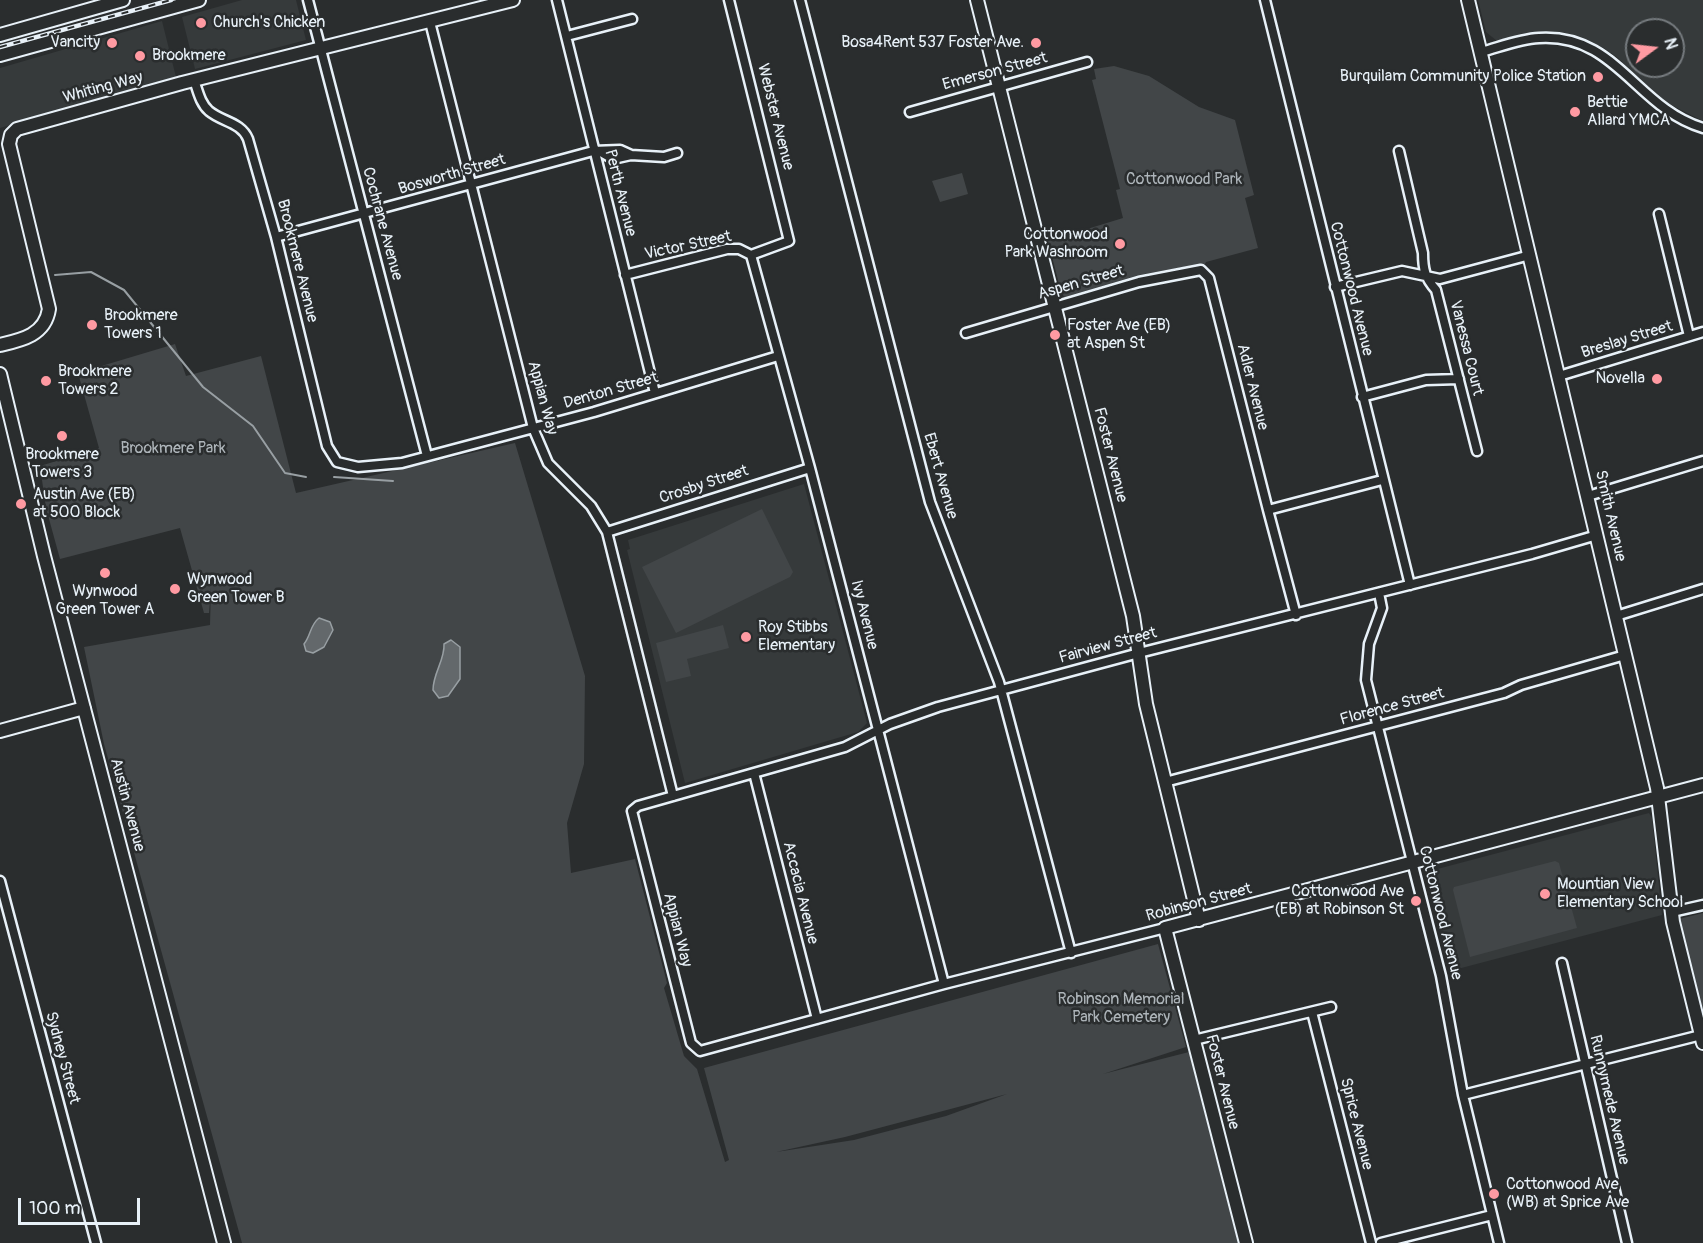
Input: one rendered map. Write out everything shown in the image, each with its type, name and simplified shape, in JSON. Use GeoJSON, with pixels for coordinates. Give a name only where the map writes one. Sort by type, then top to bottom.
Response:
{"type":"FeatureCollection","features":[{"type":"Feature","properties":{"kind":"street"},"geometry":{"type":"LineString","coordinates":[[0,35],[120,0]]}},
{"type":"Feature","properties":{"kind":"street"},"geometry":{"type":"LineString","coordinates":[[0,55],[199,0]]}},
{"type":"Feature","properties":{"kind":"street","name":"Cochrane Avenue"},"geometry":{"type":"LineString","coordinates":[[308,0],[427,456]]}},
{"type":"Feature","properties":{"kind":"street","name":"Whiting Way"},"geometry":{"type":"LineString","coordinates":[[0,345],[37,332],[46,320],[49,309],[48,296],[9,144],[12,133],[22,127],[194,80],[401,26],[430,22],[513,0]]}},
{"type":"Feature","properties":{"kind":"street","name":"Perth Avenue"},"geometry":{"type":"LineString","coordinates":[[557,0],[597,152],[655,393]]}},
{"type":"Feature","properties":{"kind":"street","name":"Webster Avenue"},"geometry":{"type":"LineString","coordinates":[[729,0],[789,242]]}},
{"type":"Feature","properties":{"kind":"street","name":"Ebert Avenue"},"geometry":{"type":"LineString","coordinates":[[800,0],[932,509],[1001,689],[1071,953]]}},
{"type":"Feature","properties":{"kind":"street","name":"Foster Avenue"},"geometry":{"type":"LineString","coordinates":[[977,0],[1129,598],[1146,704],[1198,920]]}},
{"type":"Feature","properties":{"kind":"street","name":"Cottonwood Avenue"},"geometry":{"type":"LineString","coordinates":[[1265,0],[1382,480],[1410,585]]}},
{"type":"Feature","properties":{"kind":"street","name":"Smith Avenue"},"geometry":{"type":"LineString","coordinates":[[1468,0],[1659,799],[1672,912],[1702,1039]]}},
{"type":"Feature","properties":{"kind":"street"},"geometry":{"type":"LineString","coordinates":[[567,36],[632,19]]}},
{"type":"Feature","properties":{"kind":"street","name":"Appian Way"},"geometry":{"type":"LineString","coordinates":[[430,22],[533,428],[548,463],[591,506],[607,532],[673,796]]}},
{"type":"Feature","properties":{"kind":"street"},"geometry":{"type":"LineString","coordinates":[[1481,52],[1541,38],[1578,42],[1612,60],[1639,89],[1667,111],[1703,128]]}},
{"type":"Feature","properties":{"kind":"street","name":"Emerson Street"},"geometry":{"type":"LineString","coordinates":[[910,112],[1088,62]]}},
{"type":"Feature","properties":{"kind":"street","name":"Brookmere Avenue"},"geometry":{"type":"LineString","coordinates":[[194,80],[201,100],[208,110],[240,127],[247,134],[276,237],[327,446],[337,462],[345,466]]}},
{"type":"Feature","properties":{"kind":"street","name":"Vanessa Court"},"geometry":{"type":"LineString","coordinates":[[1399,151],[1423,253],[1425,275],[1436,290],[1477,451]]}},
{"type":"Feature","properties":{"kind":"street","name":"Bosworth Street"},"geometry":{"type":"LineString","coordinates":[[276,237],[597,152],[614,159],[631,154],[664,157],[677,153]]}},
{"type":"Feature","properties":{"kind":"street"},"geometry":{"type":"LineString","coordinates":[[1659,214],[1689,336]]}},
{"type":"Feature","properties":{"kind":"street","name":"Victor Street"},"geometry":{"type":"LineString","coordinates":[[625,275],[727,249],[739,249],[751,255],[789,242]]}},
{"type":"Feature","properties":{"kind":"street","name":"Ivy Avenue"},"geometry":{"type":"LineString","coordinates":[[751,255],[810,468],[944,984]]}},
{"type":"Feature","properties":{"kind":"street"},"geometry":{"type":"LineString","coordinates":[[1335,287],[1402,271],[1440,279],[1530,255]]}},
{"type":"Feature","properties":{"kind":"street","name":"Aspen Street"},"geometry":{"type":"LineString","coordinates":[[966,333],[1139,282],[1198,269],[1205,272]]}},
{"type":"Feature","properties":{"kind":"street","name":"Adler Avenue"},"geometry":{"type":"LineString","coordinates":[[1205,272],[1209,278],[1296,615]]}},
{"type":"Feature","properties":{"kind":"street","name":"Breslay Street"},"geometry":{"type":"LineString","coordinates":[[1559,376],[1703,332]]}},
{"type":"Feature","properties":{"kind":"street","name":"Denton Street"},"geometry":{"type":"LineString","coordinates":[[345,466],[376,467],[427,456],[533,428],[778,356]]}},
{"type":"Feature","properties":{"kind":"street","name":"Austin Avenue"},"geometry":{"type":"LineString","coordinates":[[0,374],[84,708],[224,1243]]}},
{"type":"Feature","properties":{"kind":"street"},"geometry":{"type":"LineString","coordinates":[[1362,397],[1426,380],[1459,379]]}},
{"type":"Feature","properties":{"kind":"street"},"geometry":{"type":"LineString","coordinates":[[1588,496],[1703,461]]}},
{"type":"Feature","properties":{"kind":"street","name":"Crosby Street"},"geometry":{"type":"LineString","coordinates":[[607,532],[810,468]]}},
{"type":"Feature","properties":{"kind":"street"},"geometry":{"type":"LineString","coordinates":[[1268,510],[1382,480]]}},
{"type":"Feature","properties":{"kind":"street","name":"Fairview Street"},"geometry":{"type":"LineString","coordinates":[[633,809],[845,747],[926,711],[1001,689],[1296,615],[1597,535]]}},
{"type":"Feature","properties":{"kind":"street"},"geometry":{"type":"LineString","coordinates":[[1616,616],[1703,589]]}},
{"type":"Feature","properties":{"kind":"street","name":"Cottonwood Avenue"},"geometry":{"type":"LineString","coordinates":[[1379,593],[1382,614],[1369,644],[1366,680],[1441,976],[1463,1095],[1499,1243]]}},
{"type":"Feature","properties":{"kind":"street","name":"Florence Street"},"geometry":{"type":"LineString","coordinates":[[1166,782],[1504,693],[1521,685],[1625,655]]}},
{"type":"Feature","properties":{"kind":"street"},"geometry":{"type":"LineString","coordinates":[[0,731],[84,708]]}},
{"type":"Feature","properties":{"kind":"street","name":"Accacia Avenue"},"geometry":{"type":"LineString","coordinates":[[754,773],[818,1019]]}},
{"type":"Feature","properties":{"kind":"street","name":"Robinson Street"},"geometry":{"type":"LineString","coordinates":[[703,1051],[944,984],[1198,920],[1659,799],[1703,785]]}},
{"type":"Feature","properties":{"kind":"street","name":"Appian Way"},"geometry":{"type":"LineString","coordinates":[[633,809],[632,816],[691,1043],[697,1050],[703,1051]]}},
{"type":"Feature","properties":{"kind":"street","name":"Sydney Street"},"geometry":{"type":"LineString","coordinates":[[0,882],[96,1243]]}},
{"type":"Feature","properties":{"kind":"street"},"geometry":{"type":"LineString","coordinates":[[1672,912],[1703,905]]}},
{"type":"Feature","properties":{"kind":"street","name":"Foster Avenue"},"geometry":{"type":"LineString","coordinates":[[1166,928],[1246,1243]]}},
{"type":"Feature","properties":{"kind":"street","name":"Runnymede Avenue"},"geometry":{"type":"LineString","coordinates":[[1562,963],[1628,1243]]}},
{"type":"Feature","properties":{"kind":"street"},"geometry":{"type":"LineString","coordinates":[[1194,1040],[1331,1007]]}},
{"type":"Feature","properties":{"kind":"street","name":"Sprice Avenue"},"geometry":{"type":"LineString","coordinates":[[1312,1012],[1371,1243]]}},
{"type":"Feature","properties":{"kind":"street"},"geometry":{"type":"LineString","coordinates":[[1463,1095],[1584,1064],[1702,1039]]}},
{"type":"Feature","properties":{"kind":"street"},"geometry":{"type":"LineString","coordinates":[[1381,1243],[1492,1215]]}},
{"type":"Feature","properties":{"kind":"shaded area"},"geometry":{"type":"Polygon","coordinates":[[[242,0],[296,0],[306,40],[195,69],[182,17],[242,0]]]}},
{"type":"Feature","properties":{"kind":"shaded area"},"geometry":{"type":"Polygon","coordinates":[[[1478,0],[1703,0],[1703,121],[1657,98],[1638,78],[1685,78],[1685,18],[1625,18],[1625,65],[1602,47],[1552,32],[1524,33],[1497,41],[1486,32],[1478,0]]]}},
{"type":"Feature","properties":{"kind":"shaded area"},"geometry":{"type":"Polygon","coordinates":[[[162,21],[176,77],[0,128],[0,68],[162,21]]]}},
{"type":"Feature","properties":{"kind":"shaded area","name":"Roy Stibbs Elementary"},"geometry":{"type":"Polygon","coordinates":[[[804,484],[867,723],[858,732],[685,783],[627,550],[630,549],[628,540],[804,484]]]}},
{"type":"Feature","properties":{"kind":"shaded area"},"geometry":{"type":"Polygon","coordinates":[[[319,618],[330,622],[333,630],[324,647],[313,653],[306,651],[304,644],[319,618]]]}},
{"type":"Feature","properties":{"kind":"shaded area"},"geometry":{"type":"Polygon","coordinates":[[[451,640],[460,647],[460,679],[448,696],[439,698],[433,690],[435,678],[443,656],[444,644],[451,640]]]}},
{"type":"Feature","properties":{"kind":"shaded area","name":"Mountian View Elementary School"},"geometry":{"type":"Polygon","coordinates":[[[1649,813],[1652,818],[1662,915],[1450,971],[1426,872],[1649,813]]]}},
{"type":"Feature","properties":{"kind":"green space","name":"Cottonwood Park"},"geometry":{"type":"Polygon","coordinates":[[[1114,66],[1149,76],[1199,107],[1235,120],[1254,195],[1245,198],[1258,248],[1206,262],[1204,266],[1195,265],[1139,275],[1065,297],[1058,291],[1059,284],[1048,241],[1123,218],[1116,190],[1120,189],[1092,80],[1096,79],[1094,69],[1114,66]]]}},
{"type":"Feature","properties":{"kind":"green space"},"geometry":{"type":"Polygon","coordinates":[[[962,173],[968,194],[940,202],[932,181],[962,173]]]}},
{"type":"Feature","properties":{"kind":"green space"},"geometry":{"type":"Polygon","coordinates":[[[175,344],[186,376],[261,356],[296,493],[515,443],[585,676],[584,764],[567,823],[571,873],[635,859],[667,983],[664,988],[684,1056],[697,1069],[725,1162],[729,1160],[704,1068],[1158,944],[1186,1047],[1103,1074],[1189,1052],[1238,1243],[242,1243],[104,744],[84,647],[210,625],[211,588],[209,613],[204,613],[180,528],[60,559],[46,508],[40,466],[99,448],[78,373],[175,344]],[[1007,1094],[845,1137],[776,1152],[854,1140],[946,1116],[1007,1094]]]}},
{"type":"Feature","properties":{"kind":"green space"},"geometry":{"type":"Polygon","coordinates":[[[762,509],[793,572],[790,577],[676,633],[642,567],[762,509]]]}},
{"type":"Feature","properties":{"kind":"green space"},"geometry":{"type":"Polygon","coordinates":[[[723,625],[729,648],[687,659],[691,676],[666,682],[656,643],[723,625]]]}},
{"type":"Feature","properties":{"kind":"green space"},"geometry":{"type":"Polygon","coordinates":[[[1555,861],[1559,863],[1577,928],[1470,957],[1454,887],[1555,861]]]}},
{"type":"Feature","properties":{"kind":"green space"},"geometry":{"type":"Polygon","coordinates":[[[1703,913],[1703,1017],[1679,919],[1703,913]]]}},
{"type":"Feature","properties":{"kind":"waterway"},"geometry":{"type":"LineString","coordinates":[[55,275],[91,272],[124,290],[203,387],[253,426],[285,473],[306,477]]}},
{"type":"Feature","properties":{"kind":"waterway"},"geometry":{"type":"LineString","coordinates":[[334,477],[393,481]]}},
{"type":"Feature","properties":{"kind":"railway"},"geometry":{"type":"LineString","coordinates":[[0,47],[171,0]]}},
{"type":"Feature","properties":{"kind":"place","name":"Church's Chicken"},"geometry":{"type":"Point","coordinates":[201,23]}},
{"type":"Feature","properties":{"kind":"place","name":"Vancity"},"geometry":{"type":"Point","coordinates":[112,43]}},
{"type":"Feature","properties":{"kind":"place","name":"Bosa4Rent 537 Foster Ave."},"geometry":{"type":"Point","coordinates":[1036,43]}},
{"type":"Feature","properties":{"kind":"place","name":"Brookmere"},"geometry":{"type":"Point","coordinates":[140,56]}},
{"type":"Feature","properties":{"kind":"place","name":"Burquilam Community Police Station"},"geometry":{"type":"Point","coordinates":[1598,77]}},
{"type":"Feature","properties":{"kind":"place","name":"Bettie Allard YMCA"},"geometry":{"type":"Point","coordinates":[1575,112]}},
{"type":"Feature","properties":{"kind":"place","name":"Cottonwood Park Washroom"},"geometry":{"type":"Point","coordinates":[1120,244]}},
{"type":"Feature","properties":{"kind":"place","name":"Brookmere Towers 1"},"geometry":{"type":"Point","coordinates":[92,325]}},
{"type":"Feature","properties":{"kind":"place","name":"Foster Ave (EB) at Aspen St"},"geometry":{"type":"Point","coordinates":[1055,335]}},
{"type":"Feature","properties":{"kind":"place","name":"Novella"},"geometry":{"type":"Point","coordinates":[1657,379]}},
{"type":"Feature","properties":{"kind":"place","name":"Brookmere Towers 2"},"geometry":{"type":"Point","coordinates":[46,381]}},
{"type":"Feature","properties":{"kind":"place","name":"Brookmere Towers 3"},"geometry":{"type":"Point","coordinates":[62,436]}},
{"type":"Feature","properties":{"kind":"place","name":"Austin Ave (EB) at 500 Block"},"geometry":{"type":"Point","coordinates":[21,504]}},
{"type":"Feature","properties":{"kind":"place","name":"Wynwood Green Tower A"},"geometry":{"type":"Point","coordinates":[105,573]}},
{"type":"Feature","properties":{"kind":"place","name":"Wynwood Green Tower B"},"geometry":{"type":"Point","coordinates":[175,589]}},
{"type":"Feature","properties":{"kind":"place","name":"Roy Stibbs Elementary"},"geometry":{"type":"Point","coordinates":[746,637]}},
{"type":"Feature","properties":{"kind":"place","name":"Mountian View Elementary School"},"geometry":{"type":"Point","coordinates":[1545,894]}},
{"type":"Feature","properties":{"kind":"place","name":"Cottonwood Ave (EB) at Robinson St"},"geometry":{"type":"Point","coordinates":[1416,901]}},
{"type":"Feature","properties":{"kind":"place","name":"Cottonwood Ave (WB) at Sprice Ave"},"geometry":{"type":"Point","coordinates":[1494,1194]}},
{"type":"Feature","properties":{"kind":"park label","name":"Brookmere Park"},"geometry":{"type":"Point","coordinates":[173,449]}},
{"type":"Feature","properties":{"kind":"park label","name":"Robinson Memorial Park Cemetery"},"geometry":{"type":"Point","coordinates":[1121,1009]}}]}
